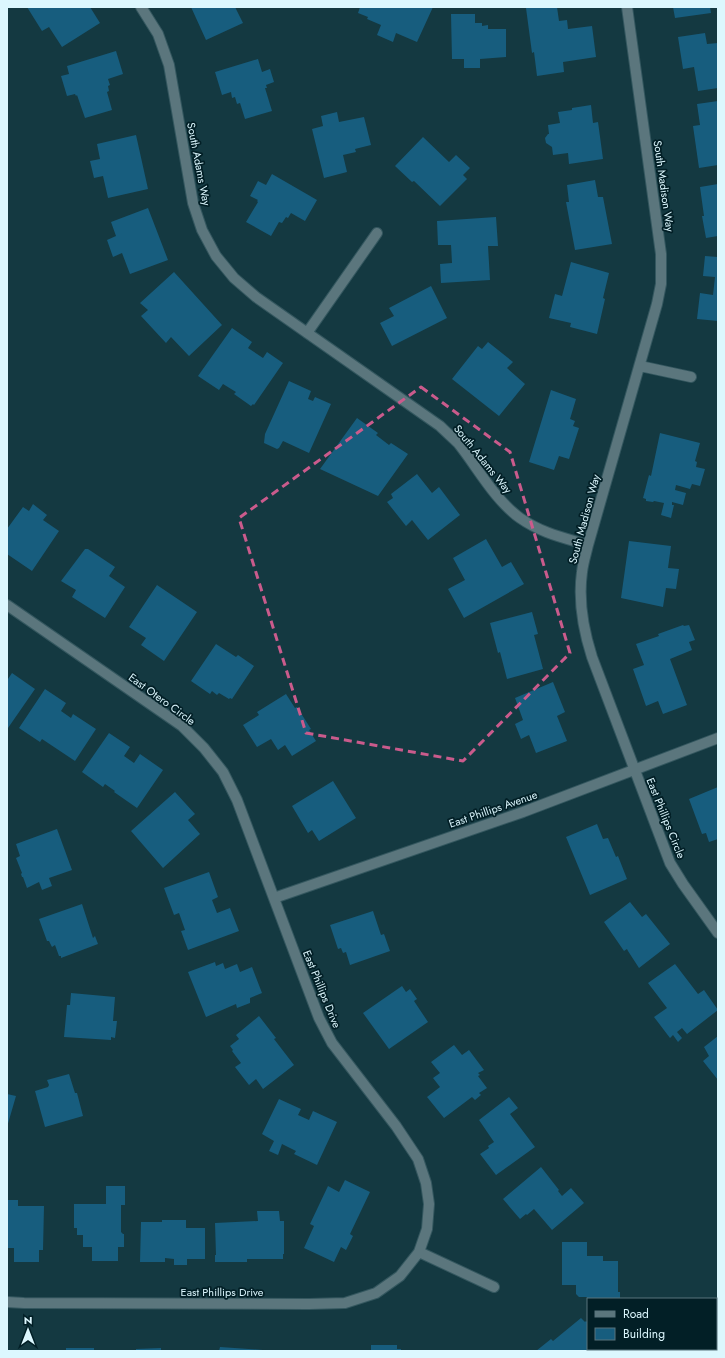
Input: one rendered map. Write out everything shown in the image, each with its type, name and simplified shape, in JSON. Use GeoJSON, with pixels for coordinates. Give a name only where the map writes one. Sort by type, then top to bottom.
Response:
{"type":"FeatureCollection","features":[{"type":"Feature","properties":{"kind":"street","name":"South Adams Way"},"geometry":{"type":"LineString","coordinates":[[141,7],[158,34],[169,65],[193,203],[202,230],[216,256],[234,278],[256,297],[440,426],[457,442],[504,503],[520,518],[539,529],[554,535],[588,545]]}},
{"type":"Feature","properties":{"kind":"street","name":"South Madison Way"},"geometry":{"type":"LineString","coordinates":[[627,7],[661,254],[660,284],[658,304],[588,545],[582,572],[580,602],[584,634],[634,770]]}},
{"type":"Feature","properties":{"kind":"street"},"geometry":{"type":"LineString","coordinates":[[307,333],[377,234]]}},
{"type":"Feature","properties":{"kind":"street"},"geometry":{"type":"LineString","coordinates":[[640,366],[691,377]]}},
{"type":"Feature","properties":{"kind":"street","name":"East Otero Circle"},"geometry":{"type":"LineString","coordinates":[[7,605],[182,726],[204,748],[224,772],[237,800],[274,898]]}},
{"type":"Feature","properties":{"kind":"street","name":"East Phillips Avenue"},"geometry":{"type":"LineString","coordinates":[[274,898],[523,812],[718,738]]}},
{"type":"Feature","properties":{"kind":"street","name":"East Phillips Circle"},"geometry":{"type":"LineString","coordinates":[[634,770],[670,863],[718,933]]}},
{"type":"Feature","properties":{"kind":"street","name":"East Phillips Drive"},"geometry":{"type":"LineString","coordinates":[[7,1302],[24,1304],[345,1303],[376,1294],[400,1276],[419,1252],[427,1229],[429,1204],[426,1183],[418,1159],[396,1126],[332,1043],[318,1018],[274,898]]}},
{"type":"Feature","properties":{"kind":"street"},"geometry":{"type":"LineString","coordinates":[[419,1252],[494,1287]]}},
{"type":"Feature","properties":{"kind":"highlighted area"},"geometry":{"type":"Polygon","coordinates":[[[421,387],[510,452],[570,653],[463,761],[306,733],[239,518],[421,387]]]}},
{"type":"Feature","properties":{"kind":"building"},"geometry":{"type":"Polygon","coordinates":[[[27,7],[90,7],[100,23],[62,47],[49,27],[42,31],[27,7]]]}},
{"type":"Feature","properties":{"kind":"building"},"geometry":{"type":"Polygon","coordinates":[[[191,7],[235,7],[243,23],[206,40],[191,7]]]}},
{"type":"Feature","properties":{"kind":"building"},"geometry":{"type":"Polygon","coordinates":[[[360,7],[433,7],[417,42],[396,33],[393,42],[377,35],[381,25],[358,13],[360,7]]]}},
{"type":"Feature","properties":{"kind":"building"},"geometry":{"type":"Polygon","coordinates":[[[557,7],[559,21],[567,20],[568,29],[592,26],[596,57],[563,62],[564,72],[537,76],[534,52],[532,53],[526,8],[557,7]]]}},
{"type":"Feature","properties":{"kind":"building"},"geometry":{"type":"Polygon","coordinates":[[[673,7],[710,7],[711,13],[675,18],[673,7]]]}},
{"type":"Feature","properties":{"kind":"building"},"geometry":{"type":"Polygon","coordinates":[[[451,14],[475,14],[475,23],[482,23],[482,26],[488,25],[488,29],[506,29],[506,57],[480,59],[480,68],[464,68],[464,59],[452,59],[451,14]]]}},
{"type":"Feature","properties":{"kind":"building"},"geometry":{"type":"Polygon","coordinates":[[[705,33],[707,44],[718,43],[718,88],[698,91],[694,67],[683,69],[678,37],[705,33]]]}},
{"type":"Feature","properties":{"kind":"building"},"geometry":{"type":"Polygon","coordinates":[[[116,51],[123,74],[108,79],[110,85],[108,86],[109,91],[107,92],[112,110],[85,118],[77,95],[67,96],[61,76],[69,74],[67,66],[116,51]]]}},
{"type":"Feature","properties":{"kind":"building"},"geometry":{"type":"Polygon","coordinates":[[[258,59],[262,72],[270,69],[274,82],[266,85],[267,88],[265,88],[272,111],[245,119],[240,103],[237,104],[235,97],[232,98],[231,92],[222,95],[215,72],[258,59]]]}},
{"type":"Feature","properties":{"kind":"building"},"geometry":{"type":"Polygon","coordinates":[[[718,101],[718,165],[699,168],[693,126],[700,125],[697,104],[718,101]]]}},
{"type":"Feature","properties":{"kind":"building"},"geometry":{"type":"Polygon","coordinates":[[[591,105],[593,123],[598,122],[603,159],[569,164],[568,153],[553,155],[552,147],[546,143],[545,138],[549,134],[548,125],[560,123],[558,112],[591,105]]]}},
{"type":"Feature","properties":{"kind":"building"},"geometry":{"type":"Polygon","coordinates":[[[337,112],[339,122],[364,117],[371,145],[355,149],[356,152],[343,155],[347,172],[324,178],[312,129],[323,126],[321,116],[337,112]]]}},
{"type":"Feature","properties":{"kind":"building"},"geometry":{"type":"Polygon","coordinates":[[[136,135],[148,189],[108,198],[103,176],[94,178],[90,161],[100,159],[97,144],[136,135]]]}},
{"type":"Feature","properties":{"kind":"building"},"geometry":{"type":"Polygon","coordinates":[[[423,137],[449,162],[456,155],[470,168],[463,175],[467,179],[440,206],[414,181],[412,182],[395,166],[423,137]]]}},
{"type":"Feature","properties":{"kind":"building"},"geometry":{"type":"Polygon","coordinates":[[[272,174],[317,200],[305,221],[291,213],[282,223],[279,222],[271,236],[246,222],[258,202],[258,200],[250,196],[258,181],[266,185],[272,174]]]}},
{"type":"Feature","properties":{"kind":"building"},"geometry":{"type":"Polygon","coordinates":[[[595,180],[598,197],[603,197],[612,244],[575,250],[566,202],[569,202],[567,185],[595,180]]]}},
{"type":"Feature","properties":{"kind":"building"},"geometry":{"type":"Polygon","coordinates":[[[718,184],[718,236],[706,238],[702,216],[704,216],[700,187],[718,184]]]}},
{"type":"Feature","properties":{"kind":"building"},"geometry":{"type":"Polygon","coordinates":[[[148,208],[168,260],[130,274],[122,253],[113,257],[107,240],[116,236],[111,222],[148,208]]]}},
{"type":"Feature","properties":{"kind":"building"},"geometry":{"type":"Polygon","coordinates":[[[496,217],[498,246],[488,246],[490,280],[441,283],[440,264],[452,263],[451,245],[438,245],[437,221],[496,217]]]}},
{"type":"Feature","properties":{"kind":"building"},"geometry":{"type":"Polygon","coordinates":[[[705,256],[718,257],[718,321],[697,319],[700,293],[713,295],[715,277],[703,276],[705,256]]]}},
{"type":"Feature","properties":{"kind":"building"},"geometry":{"type":"Polygon","coordinates":[[[571,262],[609,273],[597,334],[570,327],[571,323],[549,318],[555,294],[562,296],[571,262]]]}},
{"type":"Feature","properties":{"kind":"building"},"geometry":{"type":"Polygon","coordinates":[[[174,272],[222,325],[189,356],[171,337],[166,343],[141,316],[148,310],[140,303],[174,272]]]}},
{"type":"Feature","properties":{"kind":"building"},"geometry":{"type":"Polygon","coordinates":[[[431,286],[447,318],[392,346],[380,323],[394,316],[389,308],[431,286]]]}},
{"type":"Feature","properties":{"kind":"building"},"geometry":{"type":"Polygon","coordinates":[[[232,328],[252,342],[248,348],[263,358],[267,352],[283,363],[254,405],[253,404],[251,406],[234,394],[236,392],[223,384],[219,390],[198,376],[232,328]]]}},
{"type":"Feature","properties":{"kind":"building"},"geometry":{"type":"Polygon","coordinates":[[[488,342],[513,362],[507,368],[525,384],[499,416],[452,379],[478,346],[482,349],[488,342]]]}},
{"type":"Feature","properties":{"kind":"building"},"geometry":{"type":"Polygon","coordinates":[[[289,381],[311,391],[308,399],[313,401],[315,397],[331,404],[309,453],[283,441],[277,449],[264,443],[265,434],[289,381]]]}},
{"type":"Feature","properties":{"kind":"building"},"geometry":{"type":"Polygon","coordinates":[[[551,390],[576,399],[570,419],[575,421],[573,426],[579,428],[569,459],[559,456],[554,470],[529,462],[551,390]]]}},
{"type":"Feature","properties":{"kind":"building"},"geometry":{"type":"Polygon","coordinates":[[[357,418],[378,433],[376,435],[389,445],[391,443],[408,454],[378,496],[320,469],[357,418]]]}},
{"type":"Feature","properties":{"kind":"building"},"geometry":{"type":"Polygon","coordinates":[[[660,433],[700,443],[695,461],[697,462],[696,467],[705,469],[700,486],[692,484],[690,489],[676,485],[675,490],[686,493],[683,505],[672,502],[672,505],[674,505],[671,518],[661,515],[664,503],[646,501],[646,499],[643,498],[649,475],[651,476],[660,433]]]}},
{"type":"Feature","properties":{"kind":"building"},"geometry":{"type":"Polygon","coordinates":[[[417,474],[432,493],[439,487],[460,515],[428,540],[412,520],[406,526],[387,502],[393,498],[391,494],[417,474]]]}},
{"type":"Feature","properties":{"kind":"building"},"geometry":{"type":"Polygon","coordinates":[[[33,504],[47,515],[43,520],[59,531],[32,571],[7,554],[7,529],[23,507],[29,511],[33,504]]]}},
{"type":"Feature","properties":{"kind":"building"},"geometry":{"type":"Polygon","coordinates":[[[486,539],[502,567],[511,562],[524,584],[464,618],[448,589],[465,580],[453,558],[486,539]]]}},
{"type":"Feature","properties":{"kind":"building"},"geometry":{"type":"Polygon","coordinates":[[[629,541],[671,546],[668,568],[679,569],[676,589],[666,588],[663,607],[621,598],[629,541]]]}},
{"type":"Feature","properties":{"kind":"building"},"geometry":{"type":"Polygon","coordinates":[[[85,549],[88,549],[115,567],[109,576],[125,587],[105,618],[72,597],[76,590],[61,581],[85,549]]]}},
{"type":"Feature","properties":{"kind":"building"},"geometry":{"type":"Polygon","coordinates":[[[157,585],[197,612],[164,661],[141,645],[146,638],[129,627],[157,585]]]}},
{"type":"Feature","properties":{"kind":"building"},"geometry":{"type":"Polygon","coordinates":[[[532,612],[538,634],[534,635],[543,669],[507,679],[490,623],[532,612]]]}},
{"type":"Feature","properties":{"kind":"building"},"geometry":{"type":"Polygon","coordinates":[[[683,625],[689,625],[695,640],[689,642],[692,650],[670,659],[687,705],[663,714],[658,701],[646,706],[633,669],[644,665],[636,644],[659,636],[658,634],[683,625]]]}},
{"type":"Feature","properties":{"kind":"building"},"geometry":{"type":"Polygon","coordinates":[[[216,644],[236,657],[238,655],[254,666],[232,699],[229,699],[219,693],[217,695],[212,691],[210,694],[191,681],[216,644]]]}},
{"type":"Feature","properties":{"kind":"building"},"geometry":{"type":"Polygon","coordinates":[[[12,673],[35,689],[8,728],[7,678],[8,679],[12,673]]]}},
{"type":"Feature","properties":{"kind":"building"},"geometry":{"type":"Polygon","coordinates":[[[553,682],[565,712],[557,716],[567,741],[536,753],[529,735],[521,739],[515,724],[523,720],[515,698],[553,682]]]}},
{"type":"Feature","properties":{"kind":"building"},"geometry":{"type":"Polygon","coordinates":[[[45,689],[66,703],[61,711],[71,718],[73,714],[96,729],[75,761],[42,739],[40,742],[19,728],[45,689]]]}},
{"type":"Feature","properties":{"kind":"building"},"geometry":{"type":"Polygon","coordinates":[[[286,694],[295,708],[297,707],[311,729],[309,730],[316,741],[292,756],[285,745],[278,750],[271,739],[257,747],[243,725],[259,715],[257,712],[286,694]]]}},
{"type":"Feature","properties":{"kind":"building"},"geometry":{"type":"Polygon","coordinates":[[[109,733],[130,747],[124,756],[134,763],[140,754],[163,770],[137,808],[105,784],[103,787],[82,772],[109,733]]]}},
{"type":"Feature","properties":{"kind":"building"},"geometry":{"type":"Polygon","coordinates":[[[333,781],[356,818],[319,841],[312,830],[308,833],[292,806],[333,781]]]}},
{"type":"Feature","properties":{"kind":"building"},"geometry":{"type":"Polygon","coordinates":[[[718,787],[718,839],[709,842],[706,833],[702,834],[689,799],[718,787]]]}},
{"type":"Feature","properties":{"kind":"building"},"geometry":{"type":"Polygon","coordinates":[[[175,792],[195,814],[188,820],[200,834],[163,868],[131,831],[175,792]]]}},
{"type":"Feature","properties":{"kind":"building"},"geometry":{"type":"Polygon","coordinates":[[[597,824],[603,839],[608,838],[616,857],[618,856],[627,879],[590,895],[566,837],[597,824]]]}},
{"type":"Feature","properties":{"kind":"building"},"geometry":{"type":"Polygon","coordinates":[[[57,829],[72,870],[49,878],[52,886],[42,890],[39,882],[27,888],[16,858],[20,856],[16,844],[57,829]]]}},
{"type":"Feature","properties":{"kind":"building"},"geometry":{"type":"Polygon","coordinates":[[[209,872],[218,897],[212,900],[217,913],[230,908],[239,931],[188,950],[181,931],[185,930],[179,913],[174,915],[164,888],[209,872]]]}},
{"type":"Feature","properties":{"kind":"building"},"geometry":{"type":"Polygon","coordinates":[[[630,902],[642,917],[646,914],[670,944],[639,968],[627,949],[624,951],[604,922],[630,902]]]}},
{"type":"Feature","properties":{"kind":"building"},"geometry":{"type":"Polygon","coordinates":[[[82,904],[93,938],[95,936],[98,944],[61,958],[55,945],[52,947],[49,941],[47,941],[39,919],[82,904]]]}},
{"type":"Feature","properties":{"kind":"building"},"geometry":{"type":"Polygon","coordinates":[[[373,911],[381,935],[384,934],[390,951],[350,965],[346,952],[343,953],[341,948],[338,949],[330,925],[373,911]]]}},
{"type":"Feature","properties":{"kind":"building"},"geometry":{"type":"Polygon","coordinates":[[[215,962],[216,966],[223,963],[225,969],[237,964],[240,972],[252,967],[262,993],[250,998],[250,1003],[237,1008],[236,1004],[206,1017],[188,972],[215,962]]]}},
{"type":"Feature","properties":{"kind":"building"},"geometry":{"type":"Polygon","coordinates":[[[675,964],[698,994],[704,990],[718,1010],[687,1034],[682,1028],[677,1032],[682,1038],[678,1042],[673,1035],[670,1038],[654,1017],[667,1008],[648,983],[675,964]]]}},
{"type":"Feature","properties":{"kind":"building"},"geometry":{"type":"Polygon","coordinates":[[[402,986],[406,992],[410,989],[417,999],[414,1001],[428,1022],[389,1049],[363,1013],[402,986]]]}},
{"type":"Feature","properties":{"kind":"building"},"geometry":{"type":"Polygon","coordinates":[[[71,993],[115,997],[113,1021],[117,1021],[115,1038],[111,1037],[111,1040],[64,1037],[67,1005],[70,1005],[71,993]]]}},
{"type":"Feature","properties":{"kind":"building"},"geometry":{"type":"Polygon","coordinates":[[[259,1016],[294,1065],[263,1089],[256,1079],[249,1085],[235,1067],[241,1063],[230,1046],[239,1039],[236,1035],[259,1016]]]}},
{"type":"Feature","properties":{"kind":"building"},"geometry":{"type":"Polygon","coordinates":[[[718,1036],[718,1080],[703,1061],[709,1056],[704,1047],[718,1036]]]}},
{"type":"Feature","properties":{"kind":"building"},"geometry":{"type":"Polygon","coordinates":[[[454,1045],[462,1055],[469,1050],[484,1070],[478,1073],[480,1075],[478,1076],[487,1088],[479,1093],[481,1095],[475,1100],[472,1097],[444,1118],[427,1097],[440,1087],[433,1078],[440,1073],[431,1062],[454,1045]]]}},
{"type":"Feature","properties":{"kind":"building"},"geometry":{"type":"Polygon","coordinates":[[[69,1074],[75,1093],[77,1093],[83,1116],[45,1127],[35,1091],[48,1087],[49,1085],[47,1080],[69,1074]]]}},
{"type":"Feature","properties":{"kind":"building"},"geometry":{"type":"Polygon","coordinates":[[[7,1094],[16,1096],[7,1127],[7,1094]]]}},
{"type":"Feature","properties":{"kind":"building"},"geometry":{"type":"Polygon","coordinates":[[[509,1097],[518,1108],[510,1114],[535,1147],[496,1175],[480,1154],[489,1148],[488,1146],[494,1142],[479,1120],[509,1097]]]}},
{"type":"Feature","properties":{"kind":"building"},"geometry":{"type":"Polygon","coordinates":[[[279,1099],[301,1109],[298,1115],[309,1120],[313,1111],[337,1122],[317,1165],[294,1154],[296,1151],[282,1144],[278,1155],[269,1151],[274,1141],[262,1134],[279,1099]]]}},
{"type":"Feature","properties":{"kind":"building"},"geometry":{"type":"Polygon","coordinates":[[[541,1167],[562,1196],[571,1188],[584,1203],[552,1230],[534,1209],[520,1219],[503,1199],[541,1167]]]}},
{"type":"Feature","properties":{"kind":"building"},"geometry":{"type":"Polygon","coordinates":[[[345,1180],[370,1192],[350,1234],[353,1236],[346,1250],[341,1247],[334,1262],[304,1248],[314,1226],[310,1224],[328,1186],[339,1192],[345,1180]]]}},
{"type":"Feature","properties":{"kind":"building"},"geometry":{"type":"Polygon","coordinates":[[[106,1186],[125,1186],[125,1205],[121,1205],[121,1232],[124,1234],[124,1247],[118,1247],[118,1261],[92,1261],[92,1247],[83,1247],[83,1235],[77,1235],[77,1228],[74,1228],[74,1204],[106,1204],[106,1186]]]}},
{"type":"Feature","properties":{"kind":"building"},"geometry":{"type":"Polygon","coordinates":[[[7,1200],[18,1200],[18,1206],[44,1206],[43,1250],[39,1250],[39,1262],[14,1262],[14,1248],[7,1248],[7,1200]]]}},
{"type":"Feature","properties":{"kind":"building"},"geometry":{"type":"Polygon","coordinates":[[[257,1211],[279,1211],[280,1221],[284,1221],[283,1259],[247,1259],[247,1262],[215,1262],[215,1223],[258,1221],[257,1211]]]}},
{"type":"Feature","properties":{"kind":"building"},"geometry":{"type":"Polygon","coordinates":[[[162,1220],[186,1220],[186,1228],[205,1228],[205,1259],[187,1259],[187,1265],[174,1265],[174,1259],[165,1258],[165,1262],[140,1262],[141,1222],[162,1222],[162,1220]]]}},
{"type":"Feature","properties":{"kind":"building"},"geometry":{"type":"Polygon","coordinates":[[[562,1242],[587,1242],[587,1256],[603,1256],[603,1261],[618,1261],[618,1292],[620,1292],[620,1298],[579,1297],[576,1294],[576,1285],[562,1285],[562,1242]]]}},
{"type":"Feature","properties":{"kind":"building"},"geometry":{"type":"Polygon","coordinates":[[[581,1318],[587,1322],[587,1350],[603,1351],[536,1351],[551,1339],[553,1341],[581,1318]]]}},
{"type":"Feature","properties":{"kind":"building"},"geometry":{"type":"Polygon","coordinates":[[[371,1345],[397,1345],[397,1349],[401,1349],[401,1351],[371,1351],[371,1345]]]}},
{"type":"Feature","properties":{"kind":"building"},"geometry":{"type":"Polygon","coordinates":[[[220,1347],[263,1350],[263,1351],[219,1351],[220,1347]]]}},
{"type":"Feature","properties":{"kind":"building"},"geometry":{"type":"Polygon","coordinates":[[[66,1348],[94,1348],[94,1351],[66,1351],[66,1348]]]}},
{"type":"Feature","properties":{"kind":"building"},"geometry":{"type":"Polygon","coordinates":[[[161,1348],[161,1351],[136,1351],[136,1349],[161,1348]]]}}]}
